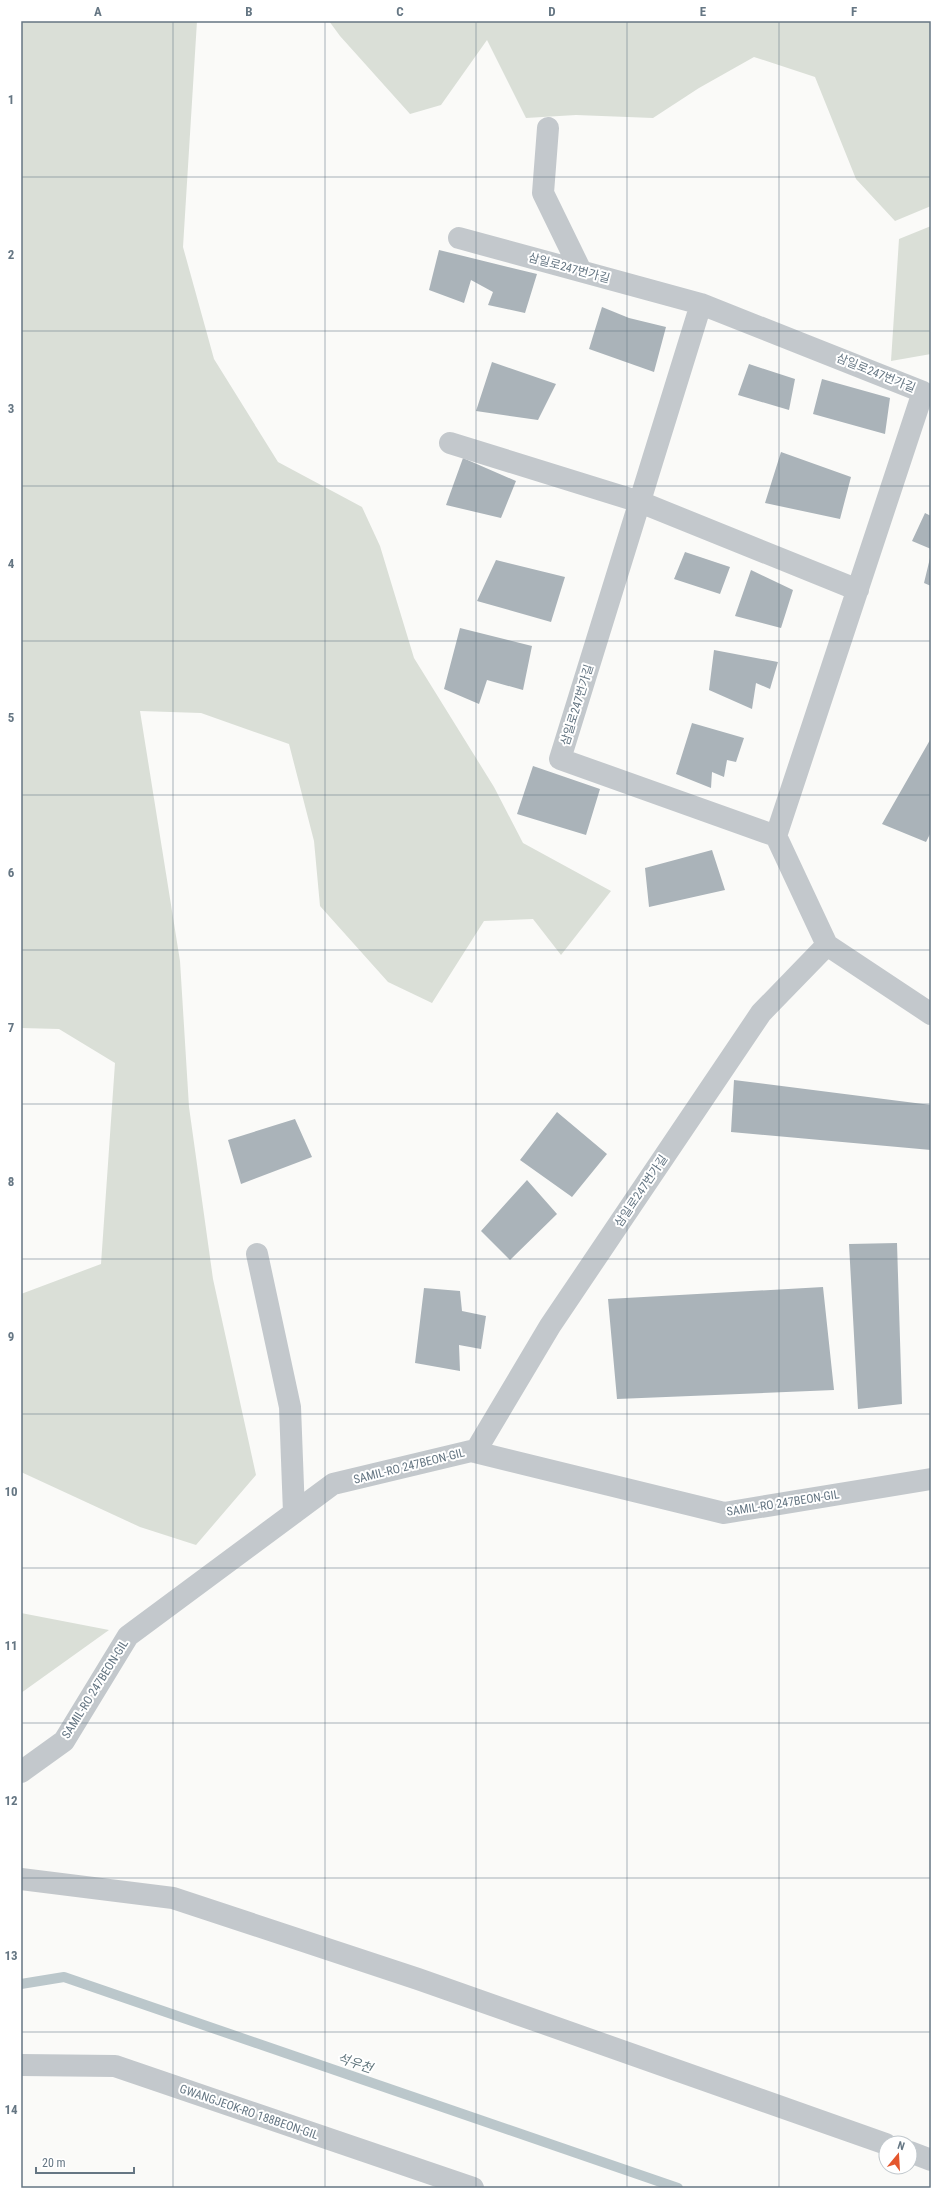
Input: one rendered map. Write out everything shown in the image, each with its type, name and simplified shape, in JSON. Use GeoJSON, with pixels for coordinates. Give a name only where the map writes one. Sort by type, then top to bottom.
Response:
{"type":"FeatureCollection","features":[{"type":"Feature","properties":{"kind":"street"},"geometry":{"type":"LineString","coordinates":[[548,128],[543,193],[581,271]]}},
{"type":"Feature","properties":{"kind":"street","name":"삼일로247번가길"},"geometry":{"type":"LineString","coordinates":[[459,238],[701,304],[927,390],[858,590],[776,836],[560,759],[701,304]]}},
{"type":"Feature","properties":{"kind":"street"},"geometry":{"type":"LineString","coordinates":[[450,443],[640,502],[858,590]]}},
{"type":"Feature","properties":{"kind":"street"},"geometry":{"type":"LineString","coordinates":[[776,836],[827,945],[931,1014]]}},
{"type":"Feature","properties":{"kind":"street","name":"삼일로247번가길"},"geometry":{"type":"LineString","coordinates":[[475,1452],[550,1326],[761,1013],[827,945]]}},
{"type":"Feature","properties":{"kind":"street"},"geometry":{"type":"LineString","coordinates":[[257,1254],[290,1406],[294,1513]]}},
{"type":"Feature","properties":{"kind":"street","name":"SAMIL-RO 247BEON-GIL"},"geometry":{"type":"LineString","coordinates":[[21,1772],[64,1741],[128,1636],[333,1484],[471,1451],[724,1514],[931,1479]]}},
{"type":"Feature","properties":{"kind":"street"},"geometry":{"type":"LineString","coordinates":[[21,1879],[173,1898],[418,1979],[878,2141]]}},
{"type":"Feature","properties":{"kind":"street","name":"GWANGJEOK-RO 188BEON-GIL"},"geometry":{"type":"LineString","coordinates":[[21,2066],[115,2066],[473,2188]]}},
{"type":"Feature","properties":{"kind":"street"},"geometry":{"type":"LineString","coordinates":[[918,2155],[931,2160]]}},
{"type":"Feature","properties":{"kind":"shaded area"},"geometry":{"type":"Polygon","coordinates":[[[21,21],[197,21],[183,247],[214,359],[278,462],[362,507],[380,546],[414,658],[494,787],[523,843],[611,891],[561,955],[533,919],[484,921],[432,1003],[388,982],[320,906],[314,841],[289,744],[201,713],[140,711],[180,961],[189,1107],[213,1279],[256,1475],[196,1545],[140,1527],[21,1472],[21,1294],[101,1264],[115,1063],[59,1029],[21,1028],[21,21]]]}},
{"type":"Feature","properties":{"kind":"shaded area"},"geometry":{"type":"Polygon","coordinates":[[[329,21],[931,21],[931,206],[895,221],[856,179],[815,77],[754,57],[699,88],[653,118],[576,115],[526,118],[487,40],[441,105],[410,114],[340,36],[329,21]]]}},
{"type":"Feature","properties":{"kind":"shaded area"},"geometry":{"type":"Polygon","coordinates":[[[931,226],[931,354],[891,361],[899,239],[931,226]]]}},
{"type":"Feature","properties":{"kind":"shaded area"},"geometry":{"type":"Polygon","coordinates":[[[21,1613],[109,1630],[21,1693],[21,1613]]]}},
{"type":"Feature","properties":{"kind":"building"},"geometry":{"type":"Polygon","coordinates":[[[439,250],[537,274],[525,313],[488,305],[493,292],[471,280],[464,303],[429,290],[439,250]]]}},
{"type":"Feature","properties":{"kind":"building"},"geometry":{"type":"Polygon","coordinates":[[[602,307],[629,318],[666,327],[654,372],[589,349],[602,307]]]}},
{"type":"Feature","properties":{"kind":"building"},"geometry":{"type":"Polygon","coordinates":[[[492,362],[556,384],[538,420],[476,411],[492,362]]]}},
{"type":"Feature","properties":{"kind":"building"},"geometry":{"type":"Polygon","coordinates":[[[749,364],[795,379],[789,410],[738,395],[749,364]]]}},
{"type":"Feature","properties":{"kind":"building"},"geometry":{"type":"Polygon","coordinates":[[[822,379],[890,398],[885,434],[813,414],[822,379]]]}},
{"type":"Feature","properties":{"kind":"building"},"geometry":{"type":"Polygon","coordinates":[[[781,452],[851,477],[840,519],[765,503],[781,452]]]}},
{"type":"Feature","properties":{"kind":"building"},"geometry":{"type":"Polygon","coordinates":[[[463,458],[516,481],[501,518],[446,505],[463,458]]]}},
{"type":"Feature","properties":{"kind":"building"},"geometry":{"type":"Polygon","coordinates":[[[925,513],[931,516],[931,549],[912,541],[925,513]]]}},
{"type":"Feature","properties":{"kind":"building"},"geometry":{"type":"Polygon","coordinates":[[[685,552],[730,567],[720,594],[674,579],[685,552]]]}},
{"type":"Feature","properties":{"kind":"building"},"geometry":{"type":"Polygon","coordinates":[[[931,558],[931,586],[924,583],[931,558]]]}},
{"type":"Feature","properties":{"kind":"building"},"geometry":{"type":"Polygon","coordinates":[[[496,560],[565,577],[551,622],[477,601],[496,560]]]}},
{"type":"Feature","properties":{"kind":"building"},"geometry":{"type":"Polygon","coordinates":[[[751,570],[793,590],[781,628],[735,616],[751,570]]]}},
{"type":"Feature","properties":{"kind":"building"},"geometry":{"type":"Polygon","coordinates":[[[460,628],[532,646],[523,690],[487,680],[479,704],[444,689],[460,628]]]}},
{"type":"Feature","properties":{"kind":"building"},"geometry":{"type":"Polygon","coordinates":[[[714,650],[778,662],[770,689],[756,683],[752,709],[709,690],[714,650]]]}},
{"type":"Feature","properties":{"kind":"building"},"geometry":{"type":"Polygon","coordinates":[[[692,723],[744,738],[736,762],[727,760],[724,777],[712,772],[711,788],[676,774],[692,723]]]}},
{"type":"Feature","properties":{"kind":"building"},"geometry":{"type":"Polygon","coordinates":[[[930,740],[931,832],[926,842],[882,824],[930,740]]]}},
{"type":"Feature","properties":{"kind":"building"},"geometry":{"type":"Polygon","coordinates":[[[533,766],[600,789],[586,835],[517,814],[533,766]]]}},
{"type":"Feature","properties":{"kind":"building"},"geometry":{"type":"Polygon","coordinates":[[[712,850],[725,890],[649,907],[645,868],[712,850]]]}},
{"type":"Feature","properties":{"kind":"building"},"geometry":{"type":"Polygon","coordinates":[[[734,1080],[931,1105],[931,1150],[731,1132],[734,1080]]]}},
{"type":"Feature","properties":{"kind":"building"},"geometry":{"type":"Polygon","coordinates":[[[557,1112],[607,1154],[572,1197],[520,1160],[557,1112]]]}},
{"type":"Feature","properties":{"kind":"building"},"geometry":{"type":"Polygon","coordinates":[[[295,1119],[312,1157],[241,1184],[228,1140],[295,1119]]]}},
{"type":"Feature","properties":{"kind":"building"},"geometry":{"type":"Polygon","coordinates":[[[527,1180],[557,1214],[510,1260],[481,1231],[527,1180]]]}},
{"type":"Feature","properties":{"kind":"building"},"geometry":{"type":"Polygon","coordinates":[[[897,1243],[902,1404],[858,1409],[849,1244],[897,1243]]]}},
{"type":"Feature","properties":{"kind":"building"},"geometry":{"type":"Polygon","coordinates":[[[823,1287],[834,1390],[617,1399],[608,1299],[823,1287]]]}},
{"type":"Feature","properties":{"kind":"building"},"geometry":{"type":"Polygon","coordinates":[[[424,1288],[460,1291],[462,1311],[486,1316],[481,1349],[459,1345],[460,1371],[415,1363],[424,1288]]]}},
{"type":"Feature","properties":{"kind":"waterway","name":"석우천"},"geometry":{"type":"LineString","coordinates":[[21,1984],[64,1977],[678,2188]]}}]}
